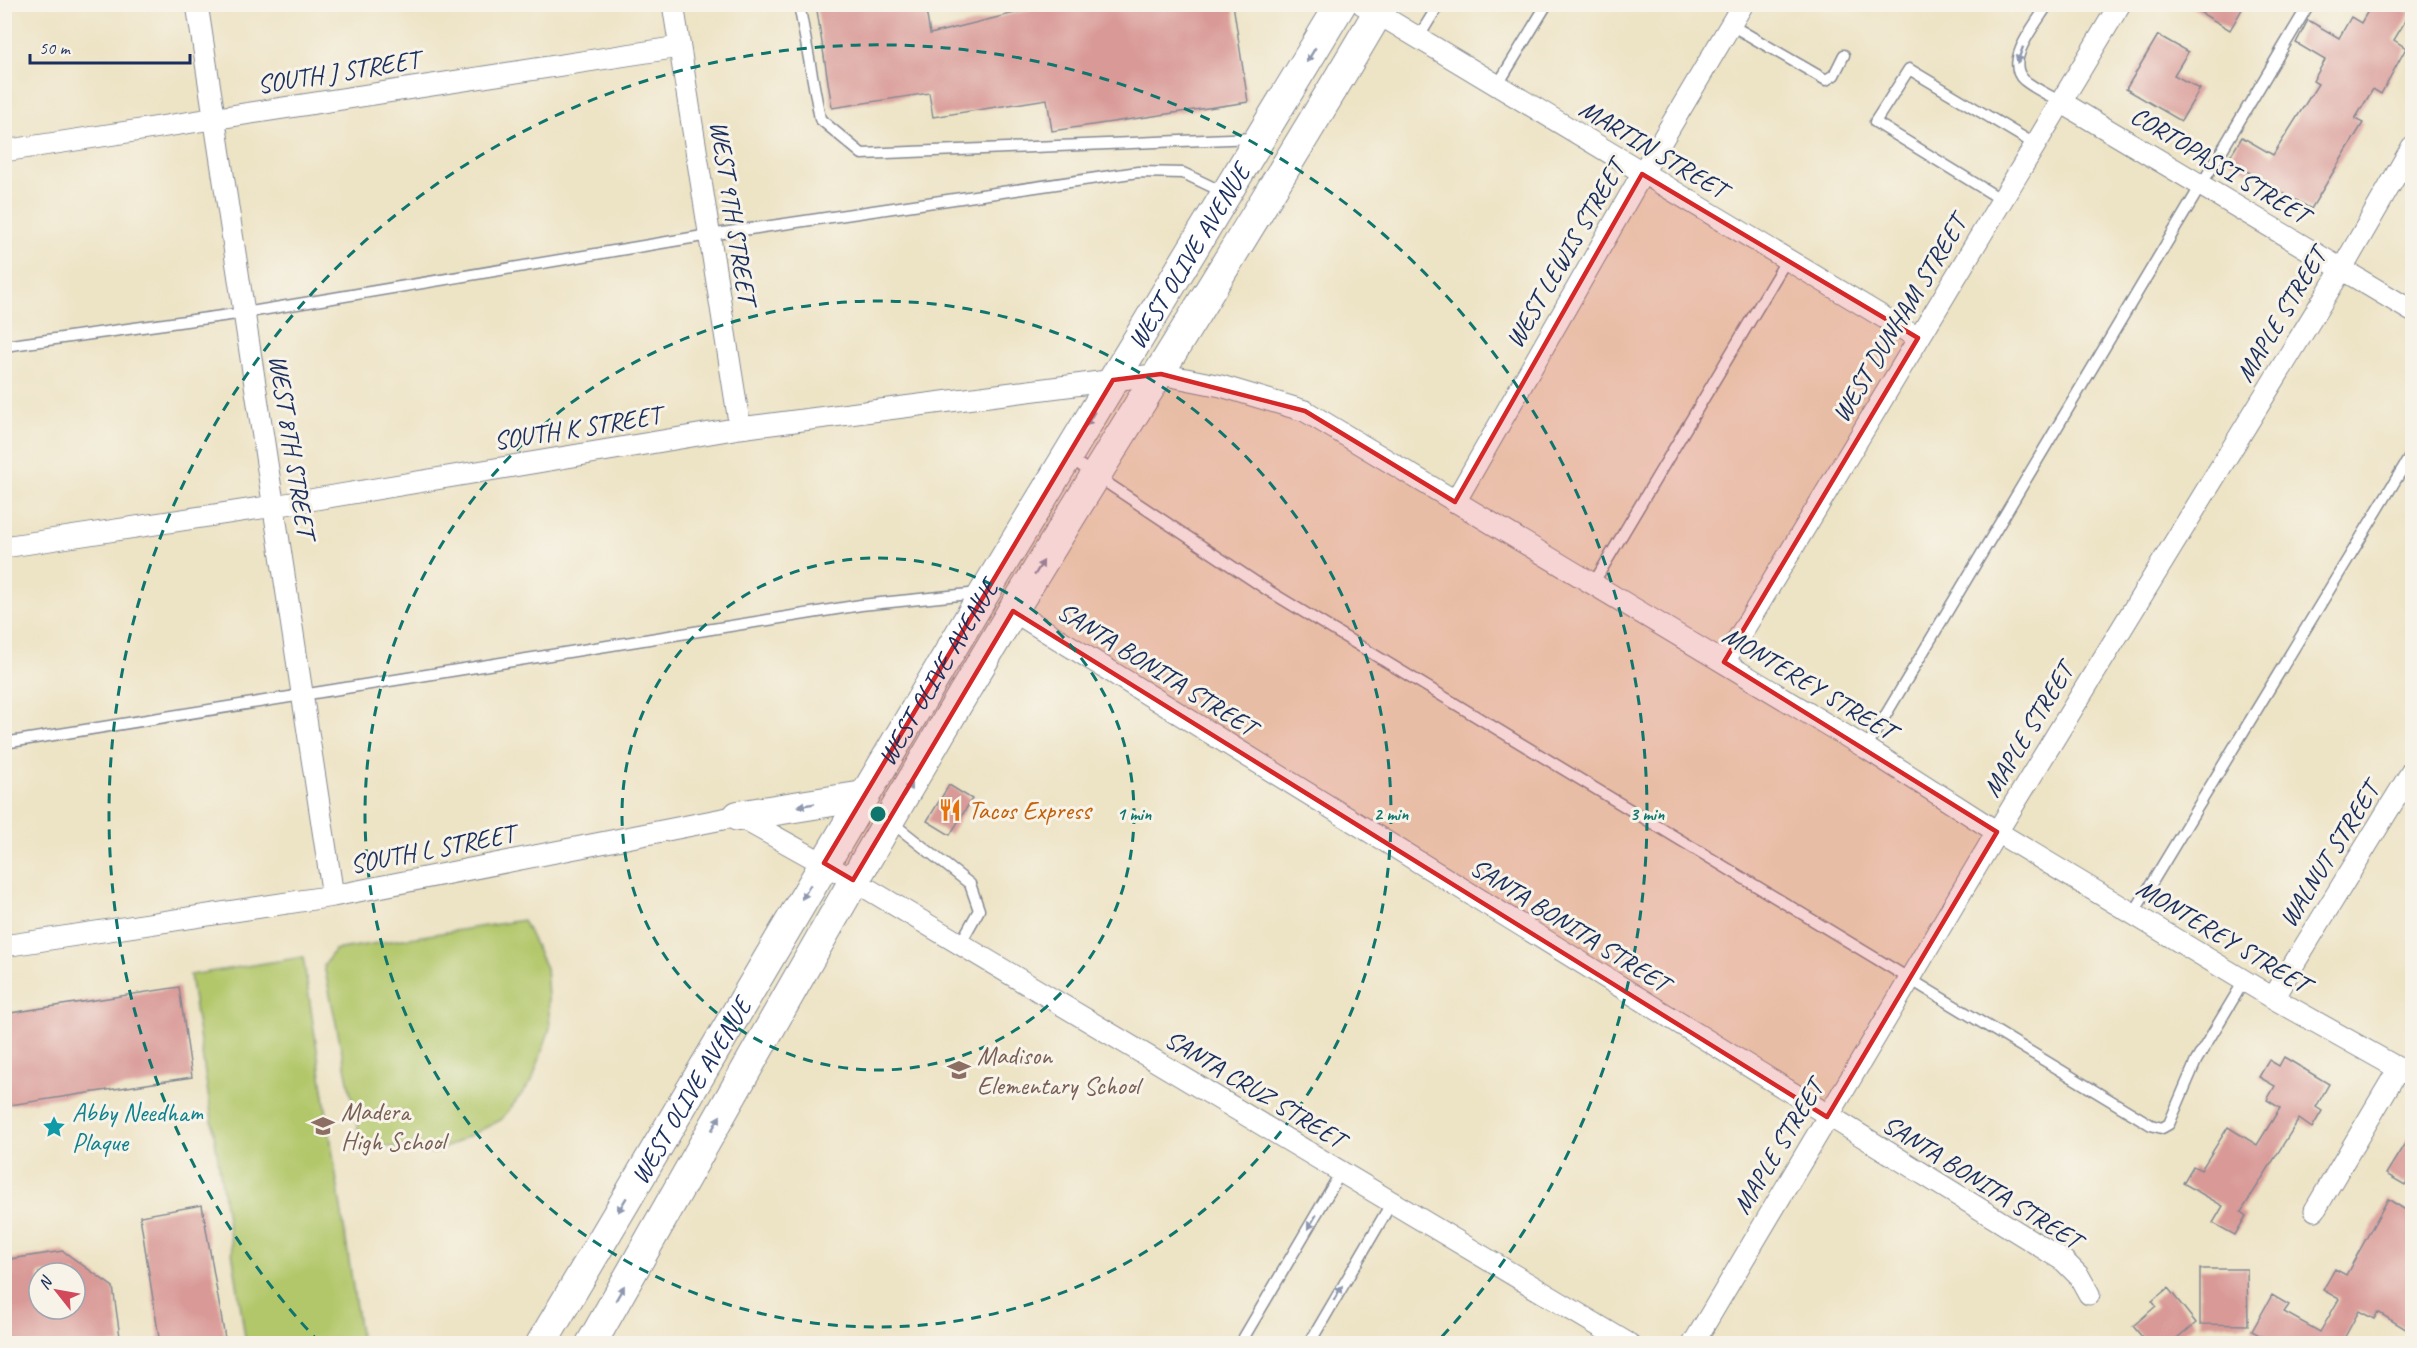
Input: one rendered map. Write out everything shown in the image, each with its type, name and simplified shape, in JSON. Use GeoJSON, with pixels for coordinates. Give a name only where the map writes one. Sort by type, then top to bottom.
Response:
{"type":"FeatureCollection","features":[{"type":"Feature","properties":{"kind":"main road","name":"WEST OLIVE AVENUE"},"geometry":{"type":"LineString","coordinates":[[541,1344],[985,592],[1341,4]]}},
{"type":"Feature","properties":{"kind":"main road","name":"WEST OLIVE AVENUE"},"geometry":{"type":"LineString","coordinates":[[591,1344],[889,820],[1013,611],[1161,374],[1374,8]]}},
{"type":"Feature","properties":{"kind":"main road"},"geometry":{"type":"LineString","coordinates":[[738,816],[864,796]]}},
{"type":"Feature","properties":{"kind":"street","name":"WEST 8TH STREET"},"geometry":{"type":"LineString","coordinates":[[197,4],[333,896]]}},
{"type":"Feature","properties":{"kind":"street","name":"WEST 9TH STREET"},"geometry":{"type":"LineString","coordinates":[[673,4],[740,429]]}},
{"type":"Feature","properties":{"kind":"street","name":"WEST LEWIS STREET"},"geometry":{"type":"LineString","coordinates":[[1455,502],[1642,174],[1743,4]]}},
{"type":"Feature","properties":{"kind":"street","name":"WEST DUNHAM STREET"},"geometry":{"type":"LineString","coordinates":[[1724,662],[2120,4]]}},
{"type":"Feature","properties":{"kind":"street","name":"MARTIN STREET"},"geometry":{"type":"LineString","coordinates":[[1374,8],[1418,38],[1642,174],[1918,338]]}},
{"type":"Feature","properties":{"kind":"street","name":"SOUTH J STREET"},"geometry":{"type":"LineString","coordinates":[[4,151],[679,47]]}},
{"type":"Feature","properties":{"kind":"street","name":"CORTOPASSI STREET"},"geometry":{"type":"LineString","coordinates":[[2061,102],[2412,311]]}},
{"type":"Feature","properties":{"kind":"street","name":"MAPLE STREET"},"geometry":{"type":"LineString","coordinates":[[1693,1344],[1997,832],[2342,269],[2412,147]]}},
{"type":"Feature","properties":{"kind":"street","name":"SOUTH K STREET"},"geometry":{"type":"LineString","coordinates":[[4,547],[274,506],[740,429],[1161,374]]}},
{"type":"Feature","properties":{"kind":"street","name":"MONTEREY STREET"},"geometry":{"type":"LineString","coordinates":[[1161,374],[1221,386],[1305,411],[1866,748],[1997,832],[2244,981],[2406,1072]]}},
{"type":"Feature","properties":{"kind":"street","name":"SANTA BONITA STREET"},"geometry":{"type":"LineString","coordinates":[[1013,611],[1827,1117],[2064,1261],[2079,1276],[2090,1293]]}},
{"type":"Feature","properties":{"kind":"street","name":"WALNUT STREET"},"geometry":{"type":"LineString","coordinates":[[2273,998],[2412,771]]}},
{"type":"Feature","properties":{"kind":"street","name":"SOUTH L STREET"},"geometry":{"type":"LineString","coordinates":[[4,945],[333,896],[738,816]]}},
{"type":"Feature","properties":{"kind":"street"},"geometry":{"type":"LineString","coordinates":[[738,816],[854,880]]}},
{"type":"Feature","properties":{"kind":"street","name":"SANTA CRUZ STREET"},"geometry":{"type":"LineString","coordinates":[[854,880],[1629,1344]]}},
{"type":"Feature","properties":{"kind":"street"},"geometry":{"type":"LineString","coordinates":[[2315,1210],[2406,1072]]}},
{"type":"Feature","properties":{"kind":"lane"},"geometry":{"type":"LineString","coordinates":[[799,4],[820,119],[862,154],[1261,138]]}},
{"type":"Feature","properties":{"kind":"lane"},"geometry":{"type":"LineString","coordinates":[[1418,38],[1439,4]]}},
{"type":"Feature","properties":{"kind":"lane"},"geometry":{"type":"LineString","coordinates":[[1497,86],[1547,4]]}},
{"type":"Feature","properties":{"kind":"lane"},"geometry":{"type":"LineString","coordinates":[[2048,4],[2019,53],[2016,64],[2019,74],[2025,80],[2061,102]]}},
{"type":"Feature","properties":{"kind":"lane"},"geometry":{"type":"LineString","coordinates":[[1866,748],[2309,4]]}},
{"type":"Feature","properties":{"kind":"lane"},"geometry":{"type":"LineString","coordinates":[[1731,25],[1826,81],[1834,75],[1844,55]]}},
{"type":"Feature","properties":{"kind":"lane"},"geometry":{"type":"LineString","coordinates":[[2002,200],[1875,122],[1909,69],[2036,145]]}},
{"type":"Feature","properties":{"kind":"lane"},"geometry":{"type":"LineString","coordinates":[[4,346],[244,313],[709,235],[1138,172],[1183,173],[1227,194]]}},
{"type":"Feature","properties":{"kind":"lane"},"geometry":{"type":"LineString","coordinates":[[1593,584],[1787,260]]}},
{"type":"Feature","properties":{"kind":"lane"},"geometry":{"type":"LineString","coordinates":[[2133,914],[2412,453]]}},
{"type":"Feature","properties":{"kind":"lane"},"geometry":{"type":"LineString","coordinates":[[1068,457],[1269,591],[2151,1125],[2162,1128],[2169,1124],[2196,1061],[2244,981]]}},
{"type":"Feature","properties":{"kind":"lane"},"geometry":{"type":"LineString","coordinates":[[4,743],[303,697],[861,605],[985,592]]}},
{"type":"Feature","properties":{"kind":"lane"},"geometry":{"type":"LineString","coordinates":[[889,820],[970,884],[978,910],[960,944]]}},
{"type":"Feature","properties":{"kind":"lane"},"geometry":{"type":"LineString","coordinates":[[1240,1344],[1341,1172]]}},
{"type":"Feature","properties":{"kind":"lane"},"geometry":{"type":"LineString","coordinates":[[1309,1344],[1392,1202]]}},
{"type":"Feature","properties":{"kind":"highlighted area"},"geometry":{"type":"Polygon","coordinates":[[[1642,174],[1918,338],[1724,662],[1997,832],[1827,1117],[1013,611],[853,880],[824,863],[1113,380],[1161,374],[1305,411],[1455,502],[1642,174]]]}},
{"type":"Feature","properties":{"kind":"green space"},"geometry":{"type":"Polygon","coordinates":[[[523,920],[546,968],[550,1028],[532,1081],[501,1120],[435,1153],[361,1143],[324,966],[334,950],[523,920]]]}},
{"type":"Feature","properties":{"kind":"green space"},"geometry":{"type":"Polygon","coordinates":[[[303,957],[361,1340],[337,1344],[246,1343],[190,975],[303,957]]]}},
{"type":"Feature","properties":{"kind":"building"},"geometry":{"type":"Polygon","coordinates":[[[816,4],[925,4],[930,34],[1051,4],[1233,4],[1248,102],[1052,131],[1047,99],[933,117],[929,93],[832,108],[816,4]]]}},
{"type":"Feature","properties":{"kind":"building"},"geometry":{"type":"Polygon","coordinates":[[[2186,4],[2245,4],[2230,30],[2186,4]]]}},
{"type":"Feature","properties":{"kind":"building"},"geometry":{"type":"Polygon","coordinates":[[[2372,4],[2395,4],[2410,13],[2394,40],[2406,48],[2381,94],[2373,89],[2355,119],[2363,123],[2311,209],[2228,160],[2242,137],[2273,155],[2318,84],[2313,81],[2325,60],[2296,43],[2308,20],[2339,38],[2351,17],[2361,23],[2372,4]]]}},
{"type":"Feature","properties":{"kind":"building"},"geometry":{"type":"Polygon","coordinates":[[[2158,35],[2188,52],[2174,75],[2200,89],[2181,121],[2126,89],[2158,35]]]}},
{"type":"Feature","properties":{"kind":"building","name":"Tacos Express"},"geometry":{"type":"Polygon","coordinates":[[[949,785],[972,799],[950,835],[927,821],[949,785]]]}},
{"type":"Feature","properties":{"kind":"building"},"geometry":{"type":"Polygon","coordinates":[[[179,987],[192,1077],[4,1106],[4,1014],[179,987]]]}},
{"type":"Feature","properties":{"kind":"building"},"geometry":{"type":"Polygon","coordinates":[[[2284,1057],[2329,1084],[2316,1107],[2322,1111],[2312,1128],[2299,1119],[2241,1212],[2246,1216],[2235,1235],[2213,1223],[2223,1206],[2183,1183],[2193,1166],[2201,1170],[2228,1127],[2257,1145],[2280,1108],[2267,1100],[2275,1086],[2259,1077],[2269,1060],[2279,1066],[2284,1057]]]}},
{"type":"Feature","properties":{"kind":"building"},"geometry":{"type":"Polygon","coordinates":[[[2412,1132],[2412,1173],[2405,1185],[2386,1174],[2412,1132]]]}},
{"type":"Feature","properties":{"kind":"building"},"geometry":{"type":"Polygon","coordinates":[[[2388,1199],[2412,1214],[2412,1333],[2378,1312],[2374,1319],[2359,1311],[2341,1344],[2275,1344],[2252,1331],[2272,1295],[2289,1305],[2284,1312],[2320,1332],[2339,1299],[2323,1290],[2335,1269],[2346,1275],[2388,1199]]]}},
{"type":"Feature","properties":{"kind":"building"},"geometry":{"type":"Polygon","coordinates":[[[202,1205],[226,1344],[160,1344],[140,1216],[202,1205]]]}},
{"type":"Feature","properties":{"kind":"building"},"geometry":{"type":"Polygon","coordinates":[[[63,1251],[77,1261],[27,1261],[27,1321],[87,1321],[87,1268],[113,1287],[121,1344],[4,1344],[4,1260],[63,1251]]]}},
{"type":"Feature","properties":{"kind":"building"},"geometry":{"type":"Polygon","coordinates":[[[2200,1269],[2247,1269],[2248,1325],[2200,1324],[2200,1269]]]}},
{"type":"Feature","properties":{"kind":"building"},"geometry":{"type":"Polygon","coordinates":[[[2168,1288],[2196,1323],[2171,1344],[2148,1344],[2133,1326],[2156,1306],[2152,1301],[2168,1288]]]}},
{"type":"Feature","properties":{"kind":"place","name":"Tacos Express"},"geometry":{"type":"Point","coordinates":[950,810]}},
{"type":"Feature","properties":{"kind":"place","name":"Madison Elementary School"},"geometry":{"type":"Point","coordinates":[959,1070]}},
{"type":"Feature","properties":{"kind":"place","name":"Madera High School"},"geometry":{"type":"Point","coordinates":[323,1126]}},
{"type":"Feature","properties":{"kind":"place","name":"Abby Needham Plaque"},"geometry":{"type":"Point","coordinates":[54,1127]}}]}
